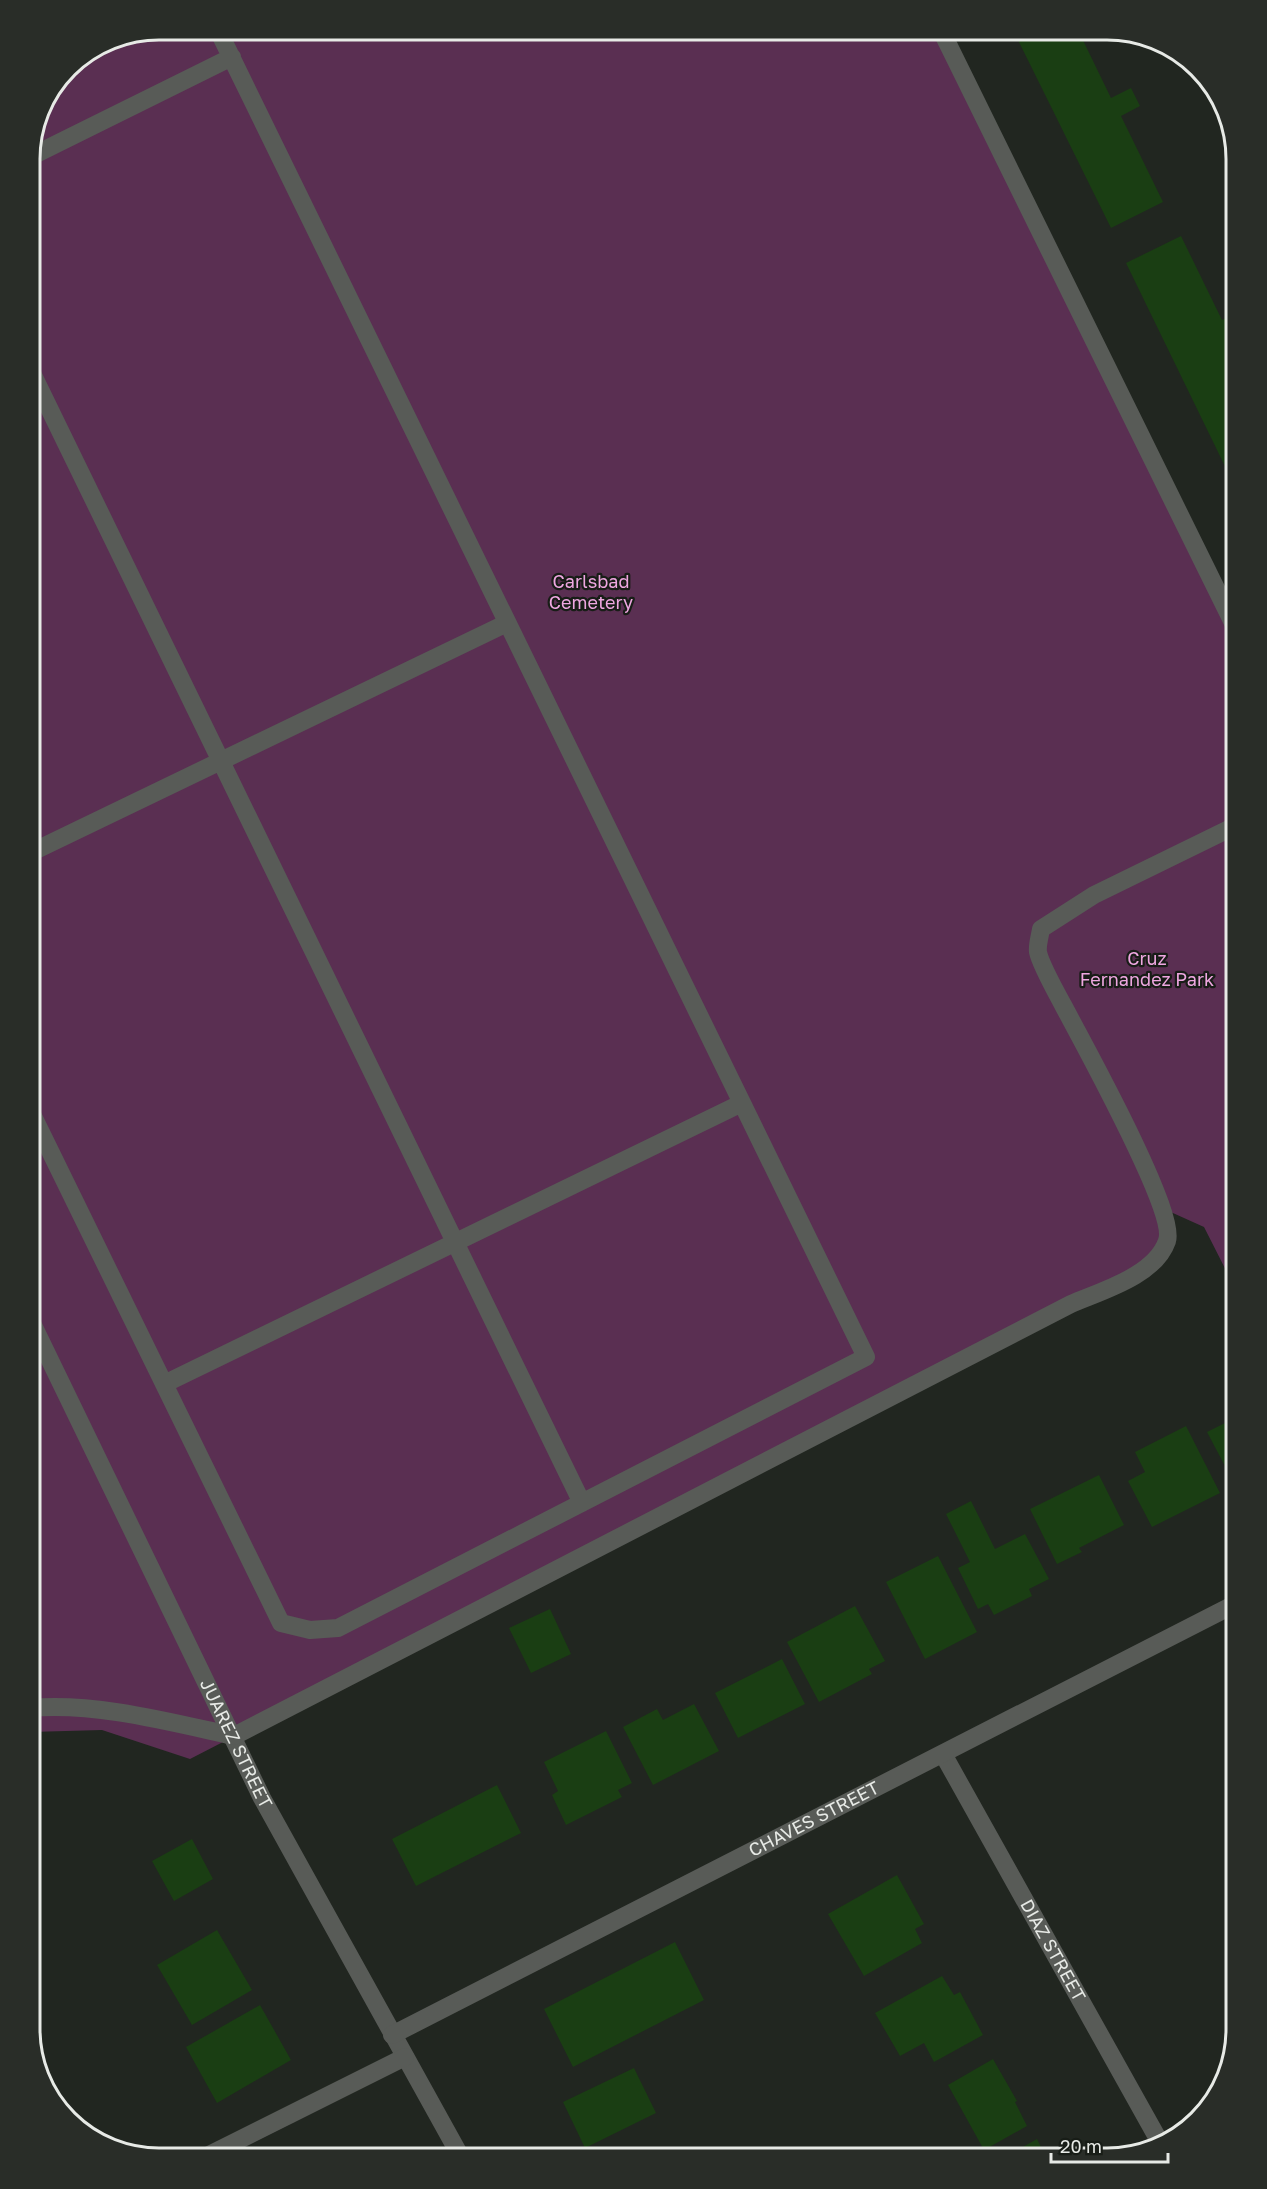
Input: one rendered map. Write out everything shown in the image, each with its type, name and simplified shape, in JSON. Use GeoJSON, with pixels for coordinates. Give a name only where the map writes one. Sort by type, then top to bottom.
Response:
{"type":"FeatureCollection","features":[{"type":"Feature","properties":{"kind":"street"},"geometry":{"type":"LineString","coordinates":[[40,1131],[281,1623],[310,1630],[338,1628],[866,1357],[223,41]]}},
{"type":"Feature","properties":{"kind":"street"},"geometry":{"type":"LineString","coordinates":[[946,41],[1226,609]]}},
{"type":"Feature","properties":{"kind":"street"},"geometry":{"type":"LineString","coordinates":[[41,151],[231,57]]}},
{"type":"Feature","properties":{"kind":"street"},"geometry":{"type":"LineString","coordinates":[[41,391],[582,1503]]}},
{"type":"Feature","properties":{"kind":"street"},"geometry":{"type":"LineString","coordinates":[[41,848],[507,622]]}},
{"type":"Feature","properties":{"kind":"street"},"geometry":{"type":"LineString","coordinates":[[40,1708],[97,1710],[234,1736],[1071,1304],[1134,1277],[1157,1257],[1167,1242],[1169,1230],[1163,1209],[1135,1144],[1056,992],[1038,951],[1041,929],[1094,895],[1226,830]]}},
{"type":"Feature","properties":{"kind":"street"},"geometry":{"type":"LineString","coordinates":[[164,1384],[742,1103]]}},
{"type":"Feature","properties":{"kind":"street","name":"JUAREZ STREET"},"geometry":{"type":"LineString","coordinates":[[40,1340],[234,1736],[262,1798],[456,2148]]}},
{"type":"Feature","properties":{"kind":"street","name":"CHAVES STREET"},"geometry":{"type":"LineString","coordinates":[[392,2035],[1226,1609]]}},
{"type":"Feature","properties":{"kind":"street","name":"DIAZ STREET"},"geometry":{"type":"LineString","coordinates":[[943,1754],[1157,2137]]}},
{"type":"Feature","properties":{"kind":"street"},"geometry":{"type":"LineString","coordinates":[[223,2148],[405,2057]]}},
{"type":"Feature","properties":{"kind":"green space","name":"Carlsbad Cemetery"},"geometry":{"type":"Polygon","coordinates":[[[151,41],[946,41],[1226,609],[1226,1270],[1204,1227],[1164,1209],[1157,1257],[1071,1304],[190,1759],[102,1730],[40,1732],[41,151],[45,128],[53,107],[60,93],[75,75],[100,56],[121,47],[151,41]]]}},
{"type":"Feature","properties":{"kind":"building"},"geometry":{"type":"Polygon","coordinates":[[[1018,41],[1083,41],[1111,98],[1131,88],[1140,106],[1121,116],[1163,202],[1111,228],[1018,41]]]}},
{"type":"Feature","properties":{"kind":"building"},"geometry":{"type":"Polygon","coordinates":[[[1181,236],[1222,320],[1226,318],[1226,468],[1126,263],[1181,236]]]}},
{"type":"Feature","properties":{"kind":"building"},"geometry":{"type":"Polygon","coordinates":[[[1226,1422],[1226,1468],[1207,1432],[1226,1422]]]}},
{"type":"Feature","properties":{"kind":"building"},"geometry":{"type":"Polygon","coordinates":[[[1186,1426],[1220,1493],[1152,1527],[1128,1481],[1145,1472],[1135,1452],[1186,1426]]]}},
{"type":"Feature","properties":{"kind":"building"},"geometry":{"type":"Polygon","coordinates":[[[1099,1475],[1124,1525],[1079,1548],[1082,1552],[1057,1564],[1030,1509],[1099,1475]]]}},
{"type":"Feature","properties":{"kind":"building"},"geometry":{"type":"Polygon","coordinates":[[[971,1501],[995,1549],[1025,1534],[1049,1579],[1029,1589],[1032,1596],[994,1615],[988,1604],[978,1609],[958,1568],[970,1562],[946,1514],[971,1501]]]}},
{"type":"Feature","properties":{"kind":"building"},"geometry":{"type":"Polygon","coordinates":[[[938,1556],[977,1632],[925,1659],[886,1582],[938,1556]]]}},
{"type":"Feature","properties":{"kind":"building"},"geometry":{"type":"Polygon","coordinates":[[[855,1606],[885,1661],[869,1669],[872,1674],[819,1702],[787,1642],[855,1606]]]}},
{"type":"Feature","properties":{"kind":"building"},"geometry":{"type":"Polygon","coordinates":[[[550,1609],[571,1654],[531,1673],[509,1628],[550,1609]]]}},
{"type":"Feature","properties":{"kind":"building"},"geometry":{"type":"Polygon","coordinates":[[[782,1659],[805,1704],[738,1738],[715,1693],[782,1659]]]}},
{"type":"Feature","properties":{"kind":"building"},"geometry":{"type":"Polygon","coordinates":[[[694,1704],[719,1751],[653,1785],[623,1727],[657,1709],[663,1720],[694,1704]]]}},
{"type":"Feature","properties":{"kind":"building"},"geometry":{"type":"Polygon","coordinates":[[[606,1731],[632,1783],[618,1790],[622,1797],[566,1825],[552,1795],[558,1791],[544,1762],[606,1731]]]}},
{"type":"Feature","properties":{"kind":"building"},"geometry":{"type":"Polygon","coordinates":[[[497,1785],[521,1833],[416,1886],[392,1839],[497,1785]]]}},
{"type":"Feature","properties":{"kind":"building"},"geometry":{"type":"Polygon","coordinates":[[[192,1839],[213,1879],[174,1901],[152,1861],[192,1839]]]}},
{"type":"Feature","properties":{"kind":"building"},"geometry":{"type":"Polygon","coordinates":[[[897,1875],[924,1924],[915,1929],[922,1943],[864,1976],[828,1914],[897,1875]]]}},
{"type":"Feature","properties":{"kind":"building"},"geometry":{"type":"Polygon","coordinates":[[[217,1930],[252,1990],[192,2025],[157,1965],[217,1930]]]}},
{"type":"Feature","properties":{"kind":"building"},"geometry":{"type":"Polygon","coordinates":[[[675,1942],[704,2000],[573,2067],[544,2009],[675,1942]]]}},
{"type":"Feature","properties":{"kind":"building"},"geometry":{"type":"Polygon","coordinates":[[[942,1976],[954,1995],[960,1992],[983,2035],[934,2062],[924,2043],[900,2056],[875,2013],[942,1976]]]}},
{"type":"Feature","properties":{"kind":"building"},"geometry":{"type":"Polygon","coordinates":[[[260,2005],[291,2060],[217,2103],[186,2047],[260,2005]]]}},
{"type":"Feature","properties":{"kind":"building"},"geometry":{"type":"Polygon","coordinates":[[[993,2059],[1017,2101],[1015,2102],[1027,2126],[988,2148],[983,2148],[948,2085],[993,2059]]]}},
{"type":"Feature","properties":{"kind":"building"},"geometry":{"type":"Polygon","coordinates":[[[634,2068],[656,2113],[585,2148],[563,2102],[634,2068]]]}},
{"type":"Feature","properties":{"kind":"building"},"geometry":{"type":"Polygon","coordinates":[[[1037,2139],[1042,2148],[1021,2148],[1037,2139]]]}},
{"type":"Feature","properties":{"kind":"park label","name":"Cruz Fernandez Park"},"geometry":{"type":"Point","coordinates":[1147,969]}}]}
